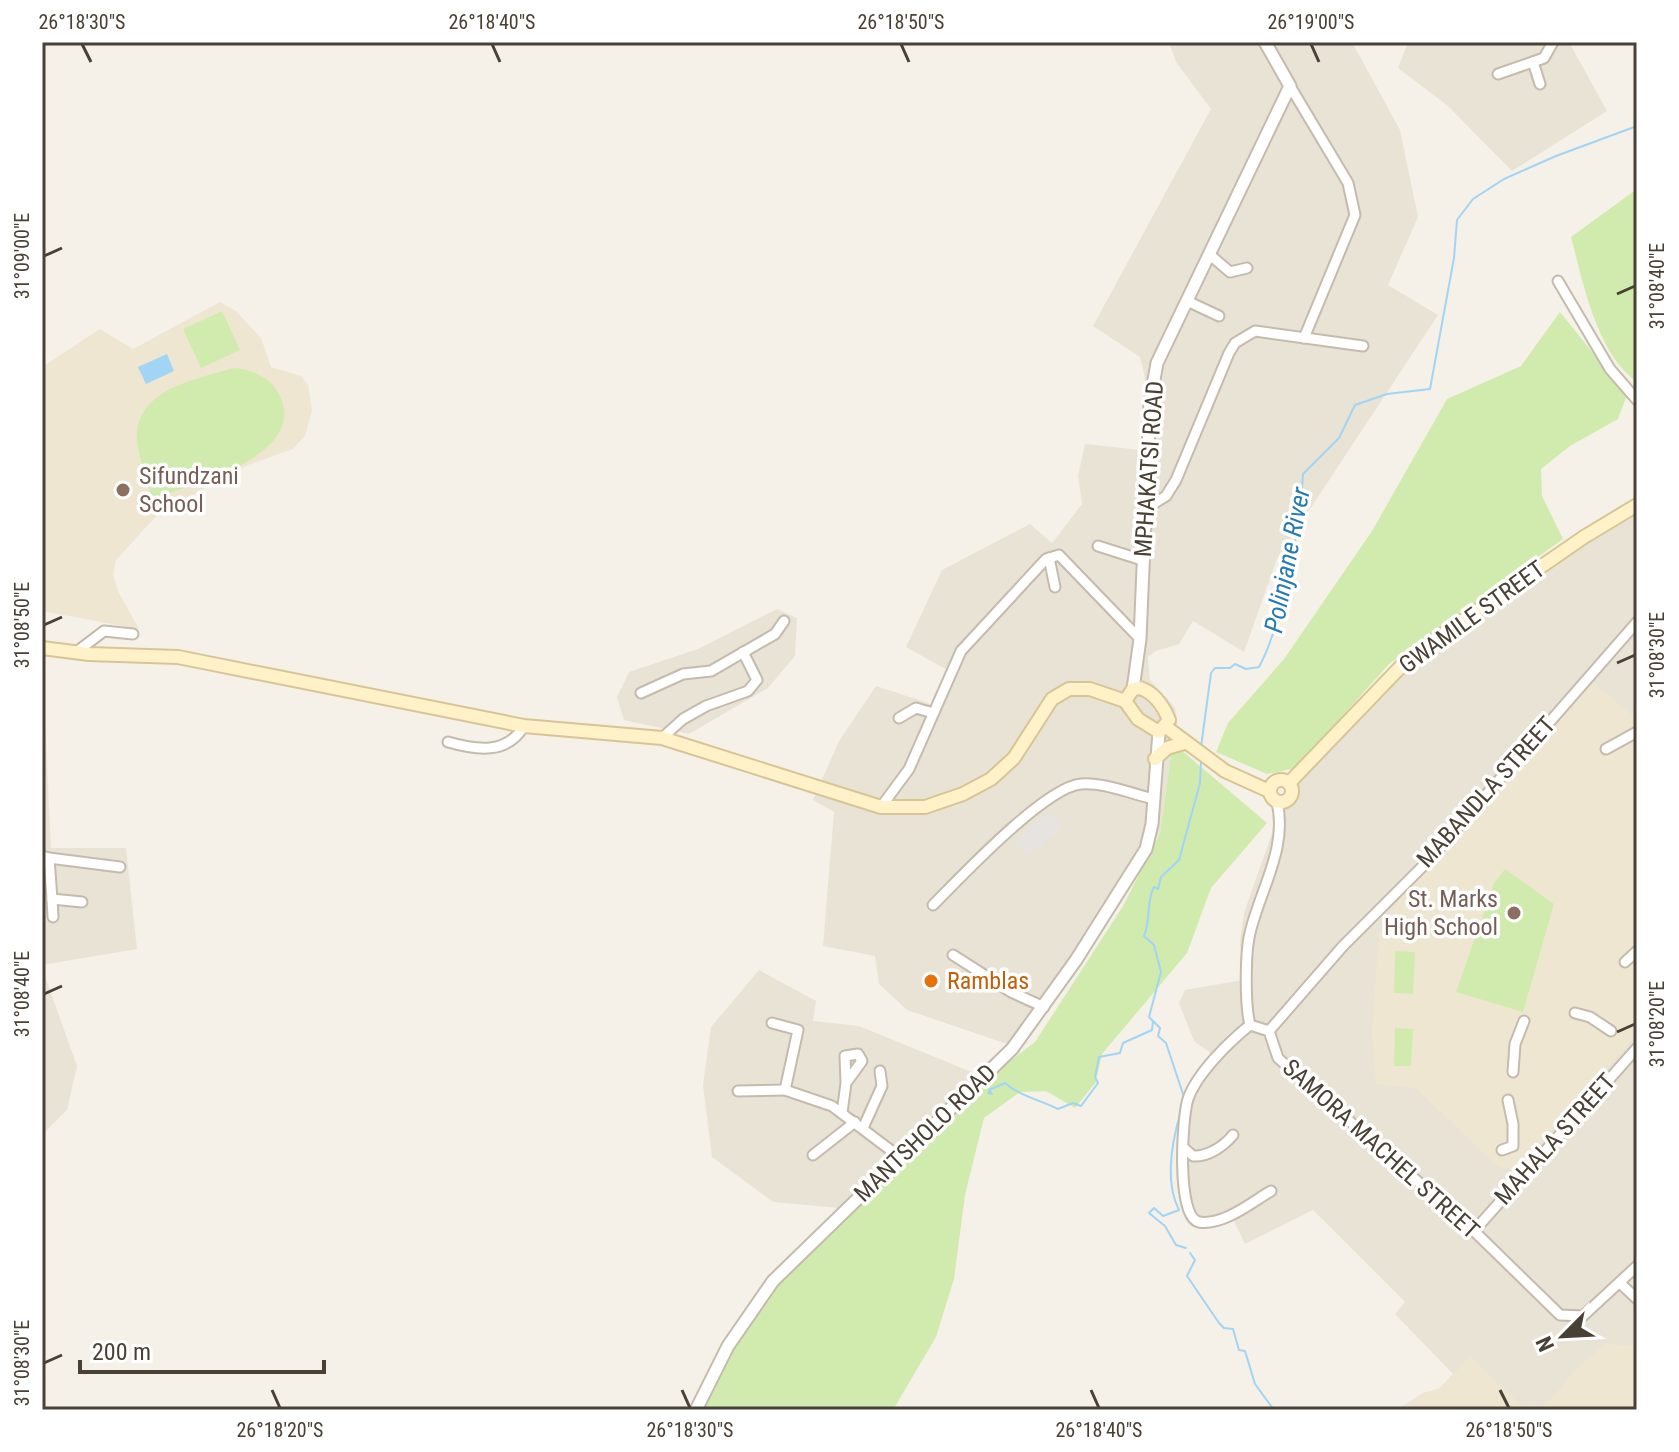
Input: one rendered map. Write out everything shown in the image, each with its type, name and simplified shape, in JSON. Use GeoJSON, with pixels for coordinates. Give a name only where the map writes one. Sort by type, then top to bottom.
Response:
{"type":"FeatureCollection","features":[{"type":"Feature","properties":{"kind":"main road","name":"GWAMILE STREET"},"geometry":{"type":"LineString","coordinates":[[1289,783],[1410,657],[1584,537],[1637,505]]}},
{"type":"Feature","properties":{"kind":"main road"},"geometry":{"type":"LineString","coordinates":[[42,648],[75,653],[178,657],[524,726],[662,738],[881,807],[925,807],[963,794],[991,779],[1014,758],[1052,699],[1069,689],[1090,689],[1125,701],[1158,729],[1273,797],[1290,798],[1289,783],[1278,780],[1273,797]]}},
{"type":"Feature","properties":{"kind":"main road"},"geometry":{"type":"LineString","coordinates":[[1125,701],[1133,689],[1146,690],[1157,699],[1169,720],[1158,729]]}},
{"type":"Feature","properties":{"kind":"main road"},"geometry":{"type":"LineString","coordinates":[[1155,759],[1167,748],[1194,751]]}},
{"type":"Feature","properties":{"kind":"street"},"geometry":{"type":"LineString","coordinates":[[1265,42],[1348,183],[1355,215],[1304,338]]}},
{"type":"Feature","properties":{"kind":"street"},"geometry":{"type":"LineString","coordinates":[[1498,74],[1548,54],[1553,42]]}},
{"type":"Feature","properties":{"kind":"street"},"geometry":{"type":"LineString","coordinates":[[1533,62],[1540,84]]}},
{"type":"Feature","properties":{"kind":"street","name":"MPHAKATSI ROAD"},"geometry":{"type":"LineString","coordinates":[[1133,689],[1140,639],[1150,402],[1157,363],[1290,86]]}},
{"type":"Feature","properties":{"kind":"street"},"geometry":{"type":"LineString","coordinates":[[1209,254],[1230,272],[1247,268]]}},
{"type":"Feature","properties":{"kind":"street"},"geometry":{"type":"LineString","coordinates":[[1558,281],[1610,369],[1637,400]]}},
{"type":"Feature","properties":{"kind":"street"},"geometry":{"type":"LineString","coordinates":[[1187,301],[1219,316]]}},
{"type":"Feature","properties":{"kind":"street"},"geometry":{"type":"LineString","coordinates":[[1145,509],[1166,496],[1176,480],[1235,343],[1255,331],[1363,346]]}},
{"type":"Feature","properties":{"kind":"street"},"geometry":{"type":"LineString","coordinates":[[1098,546],[1142,560]]}},
{"type":"Feature","properties":{"kind":"street"},"geometry":{"type":"LineString","coordinates":[[881,807],[909,769],[961,651],[1049,558],[1059,555],[1140,639]]}},
{"type":"Feature","properties":{"kind":"street"},"geometry":{"type":"LineString","coordinates":[[1049,558],[1055,587]]}},
{"type":"Feature","properties":{"kind":"street"},"geometry":{"type":"LineString","coordinates":[[641,693],[683,674],[711,671],[775,634],[784,621]]}},
{"type":"Feature","properties":{"kind":"street","name":"MABANDLA STREET"},"geometry":{"type":"LineString","coordinates":[[1269,1031],[1343,946],[1430,859],[1637,622]]}},
{"type":"Feature","properties":{"kind":"street"},"geometry":{"type":"LineString","coordinates":[[75,653],[104,631],[133,634]]}},
{"type":"Feature","properties":{"kind":"street"},"geometry":{"type":"LineString","coordinates":[[662,738],[706,706],[748,691],[757,680],[743,652]]}},
{"type":"Feature","properties":{"kind":"street"},"geometry":{"type":"LineString","coordinates":[[899,718],[916,708],[933,713]]}},
{"type":"Feature","properties":{"kind":"street"},"geometry":{"type":"LineString","coordinates":[[448,742],[487,750],[518,736],[524,726]]}},
{"type":"Feature","properties":{"kind":"street","name":"MANTSHOLO ROAD"},"geometry":{"type":"LineString","coordinates":[[1150,798],[1158,729]]}},
{"type":"Feature","properties":{"kind":"street","name":"MANTSHOLO ROAD"},"geometry":{"type":"LineString","coordinates":[[696,1410],[728,1346],[757,1301],[790,1263],[1012,1049],[1044,1007],[1146,849],[1158,729]]}},
{"type":"Feature","properties":{"kind":"street"},"geometry":{"type":"LineString","coordinates":[[1606,749],[1637,732]]}},
{"type":"Feature","properties":{"kind":"street"},"geometry":{"type":"LineString","coordinates":[[933,905],[1042,804],[1078,784],[1095,784],[1150,798]]}},
{"type":"Feature","properties":{"kind":"street"},"geometry":{"type":"LineString","coordinates":[[1271,1191],[1231,1214],[1200,1222],[1193,1219],[1187,1210],[1182,1184],[1188,1099],[1216,1057],[1250,1025],[1245,1003],[1249,978],[1247,951],[1278,842],[1281,819],[1273,797]]}},
{"type":"Feature","properties":{"kind":"street"},"geometry":{"type":"LineString","coordinates":[[53,917],[46,857],[120,867]]}},
{"type":"Feature","properties":{"kind":"street"},"geometry":{"type":"LineString","coordinates":[[975,878],[977,862]]}},
{"type":"Feature","properties":{"kind":"street"},"geometry":{"type":"LineString","coordinates":[[52,899],[82,902]]}},
{"type":"Feature","properties":{"kind":"street"},"geometry":{"type":"LineString","coordinates":[[1625,962],[1637,951]]}},
{"type":"Feature","properties":{"kind":"street"},"geometry":{"type":"LineString","coordinates":[[953,955],[1011,992],[1044,1007]]}},
{"type":"Feature","properties":{"kind":"street"},"geometry":{"type":"LineString","coordinates":[[1575,1013],[1590,1017],[1611,1031]]}},
{"type":"Feature","properties":{"kind":"street"},"geometry":{"type":"LineString","coordinates":[[1513,1072],[1515,1044],[1524,1021]]}},
{"type":"Feature","properties":{"kind":"street"},"geometry":{"type":"LineString","coordinates":[[772,1023],[798,1030],[785,1090]]}},
{"type":"Feature","properties":{"kind":"street","name":"SAMORA MACHEL STREET"},"geometry":{"type":"LineString","coordinates":[[1250,1025],[1269,1031],[1278,1058],[1474,1231],[1560,1315],[1583,1316],[1637,1266]]}},
{"type":"Feature","properties":{"kind":"street","name":"MAHALA STREET"},"geometry":{"type":"LineString","coordinates":[[1474,1231],[1637,1048]]}},
{"type":"Feature","properties":{"kind":"street"},"geometry":{"type":"LineString","coordinates":[[813,1155],[859,1125],[882,1086],[880,1071]]}},
{"type":"Feature","properties":{"kind":"street"},"geometry":{"type":"LineString","coordinates":[[842,1113],[846,1083]]}},
{"type":"Feature","properties":{"kind":"street"},"geometry":{"type":"LineString","coordinates":[[738,1091],[785,1090],[842,1113],[901,1158]]}},
{"type":"Feature","properties":{"kind":"street"},"geometry":{"type":"LineString","coordinates":[[1502,1150],[1513,1146],[1514,1138],[1508,1100]]}},
{"type":"Feature","properties":{"kind":"street"},"geometry":{"type":"LineString","coordinates":[[1184,1148],[1193,1156],[1199,1156],[1227,1143],[1233,1135]]}},
{"type":"Feature","properties":{"kind":"street"},"geometry":{"type":"LineString","coordinates":[[1621,1284],[1637,1299]]}},
{"type":"Feature","properties":{"kind":"shaded area"},"geometry":{"type":"Polygon","coordinates":[[[1169,42],[1352,42],[1400,130],[1418,217],[1388,285],[1438,315],[1277,559],[1244,652],[1193,621],[1179,644],[1156,651],[1148,657],[1150,680],[1175,708],[1177,723],[1160,833],[1019,1048],[907,1010],[879,984],[875,956],[823,946],[834,812],[813,800],[839,741],[876,686],[931,704],[947,670],[906,647],[942,570],[1030,524],[1052,543],[1082,504],[1078,476],[1085,444],[1141,450],[1145,378],[1140,357],[1093,326],[1211,109],[1176,62],[1169,42]]]}},
{"type":"Feature","properties":{"kind":"shaded area"},"geometry":{"type":"Polygon","coordinates":[[[1408,42],[1569,42],[1607,111],[1512,171],[1448,106],[1398,68],[1408,42]]]}},
{"type":"Feature","properties":{"kind":"shaded area","name":"Sifundzani School"},"geometry":{"type":"Polygon","coordinates":[[[220,302],[236,311],[261,338],[271,367],[301,376],[308,385],[312,411],[305,436],[293,449],[248,465],[158,514],[116,560],[113,575],[118,591],[139,629],[42,611],[42,367],[100,329],[133,349],[220,302]]]}},
{"type":"Feature","properties":{"kind":"shaded area"},"geometry":{"type":"Polygon","coordinates":[[[1637,505],[1637,1410],[1397,1410],[1423,1393],[1439,1389],[1453,1374],[1395,1314],[1405,1302],[1313,1210],[1245,1244],[1231,1215],[1211,1220],[1193,1219],[1182,1184],[1188,1099],[1216,1057],[1194,1041],[1179,1003],[1185,990],[1243,980],[1240,941],[1244,913],[1291,779],[1410,657],[1637,505]]]}},
{"type":"Feature","properties":{"kind":"shaded area"},"geometry":{"type":"Polygon","coordinates":[[[777,609],[797,618],[795,656],[768,688],[689,734],[624,720],[617,697],[629,672],[698,649],[777,609]]]}},
{"type":"Feature","properties":{"kind":"shaded area"},"geometry":{"type":"Polygon","coordinates":[[[42,657],[51,848],[126,848],[137,949],[42,965],[42,657]]]}},
{"type":"Feature","properties":{"kind":"shaded area","name":"St. Marks High School"},"geometry":{"type":"Polygon","coordinates":[[[1591,681],[1637,719],[1637,1035],[1514,1171],[1497,1166],[1416,1088],[1376,1084],[1372,1032],[1379,934],[1403,892],[1591,681]]]}},
{"type":"Feature","properties":{"kind":"shaded area"},"geometry":{"type":"Polygon","coordinates":[[[1049,811],[1062,826],[1030,855],[1014,843],[1049,811]]]}},
{"type":"Feature","properties":{"kind":"shaded area"},"geometry":{"type":"Polygon","coordinates":[[[42,968],[77,1066],[67,1110],[42,1135],[42,968]]]}},
{"type":"Feature","properties":{"kind":"shaded area"},"geometry":{"type":"Polygon","coordinates":[[[759,970],[816,1001],[813,1021],[859,1026],[974,1073],[960,1099],[839,1208],[773,1202],[712,1157],[703,1085],[711,1027],[759,970]]]}},
{"type":"Feature","properties":{"kind":"shaded area"},"geometry":{"type":"Polygon","coordinates":[[[1606,1343],[1637,1347],[1637,1410],[1535,1410],[1550,1400],[1578,1367],[1606,1343]]]}},
{"type":"Feature","properties":{"kind":"shaded area"},"geometry":{"type":"Polygon","coordinates":[[[1470,1356],[1526,1410],[1397,1410],[1423,1393],[1439,1389],[1470,1356]]]}},
{"type":"Feature","properties":{"kind":"green space"},"geometry":{"type":"Polygon","coordinates":[[[1637,189],[1637,382],[1623,370],[1602,336],[1571,237],[1637,189]]]}},
{"type":"Feature","properties":{"kind":"green space"},"geometry":{"type":"Polygon","coordinates":[[[222,311],[240,350],[201,368],[183,329],[222,311]]]}},
{"type":"Feature","properties":{"kind":"green space"},"geometry":{"type":"Polygon","coordinates":[[[1560,312],[1627,395],[1618,419],[1570,446],[1541,469],[1542,496],[1563,539],[1389,664],[1296,768],[1267,774],[1216,752],[1228,723],[1284,659],[1372,531],[1447,399],[1521,366],[1560,312]]]}},
{"type":"Feature","properties":{"kind":"green space"},"geometry":{"type":"Polygon","coordinates":[[[233,368],[260,375],[275,388],[284,416],[278,434],[263,451],[242,464],[218,476],[152,499],[138,449],[137,433],[148,405],[173,388],[233,368]]]}},
{"type":"Feature","properties":{"kind":"green space"},"geometry":{"type":"Polygon","coordinates":[[[1173,743],[1267,823],[1211,888],[1187,953],[1102,1054],[1096,1082],[1075,1108],[1046,1091],[1020,1092],[984,1118],[965,1195],[954,1279],[936,1337],[893,1410],[696,1410],[757,1301],[960,1099],[1035,1042],[1123,906],[1160,833],[1173,743]]]}},
{"type":"Feature","properties":{"kind":"green space"},"geometry":{"type":"Polygon","coordinates":[[[1505,869],[1554,904],[1523,1012],[1456,992],[1494,883],[1505,869]]]}},
{"type":"Feature","properties":{"kind":"green space"},"geometry":{"type":"Polygon","coordinates":[[[1395,951],[1415,952],[1413,994],[1394,993],[1395,951]]]}},
{"type":"Feature","properties":{"kind":"green space"},"geometry":{"type":"Polygon","coordinates":[[[1395,1028],[1413,1029],[1411,1066],[1394,1066],[1395,1028]]]}},
{"type":"Feature","properties":{"kind":"water"},"geometry":{"type":"Polygon","coordinates":[[[167,354],[174,371],[146,384],[138,367],[167,354]]]}},
{"type":"Feature","properties":{"kind":"waterway","name":"Polinjane River"},"geometry":{"type":"LineString","coordinates":[[1201,747],[1211,673],[1215,668],[1230,668],[1235,664],[1246,669],[1259,667],[1268,647],[1289,573],[1303,474],[1339,438],[1355,405],[1387,394],[1430,389],[1454,258],[1457,220],[1473,199],[1504,179],[1637,126]]}},
{"type":"Feature","properties":{"kind":"waterway","name":"Polinjane River"},"geometry":{"type":"LineString","coordinates":[[1184,1097],[1166,1043],[1158,1036],[1160,1028],[1149,1017],[1161,972],[1154,945],[1144,936],[1154,887],[1158,889],[1161,877],[1179,860],[1200,783],[1201,762]]}},
{"type":"Feature","properties":{"kind":"waterway"},"geometry":{"type":"LineString","coordinates":[[988,1093],[992,1094],[989,1090],[1005,1083],[1024,1095],[1058,1109],[1073,1103],[1081,1106],[1098,1083],[1095,1077],[1099,1057],[1120,1053],[1123,1043],[1152,1030],[1153,1021]]}},
{"type":"Feature","properties":{"kind":"waterway","name":"Polinjane River"},"geometry":{"type":"LineString","coordinates":[[1181,1111],[1172,1148],[1171,1174],[1174,1199],[1179,1210],[1163,1216],[1154,1208],[1149,1213],[1165,1226],[1176,1245],[1186,1248]]}},
{"type":"Feature","properties":{"kind":"waterway","name":"Polinjane River"},"geometry":{"type":"LineString","coordinates":[[1190,1253],[1195,1260],[1187,1276],[1219,1323],[1224,1328],[1233,1329],[1239,1350],[1245,1351],[1255,1384],[1274,1410]]}},
{"type":"Feature","properties":{"kind":"place","name":"Sifundzani School"},"geometry":{"type":"Point","coordinates":[123,490]}},
{"type":"Feature","properties":{"kind":"place","name":"St. Marks High School"},"geometry":{"type":"Point","coordinates":[1514,913]}},
{"type":"Feature","properties":{"kind":"place","name":"Ramblas"},"geometry":{"type":"Point","coordinates":[931,981]}}]}
